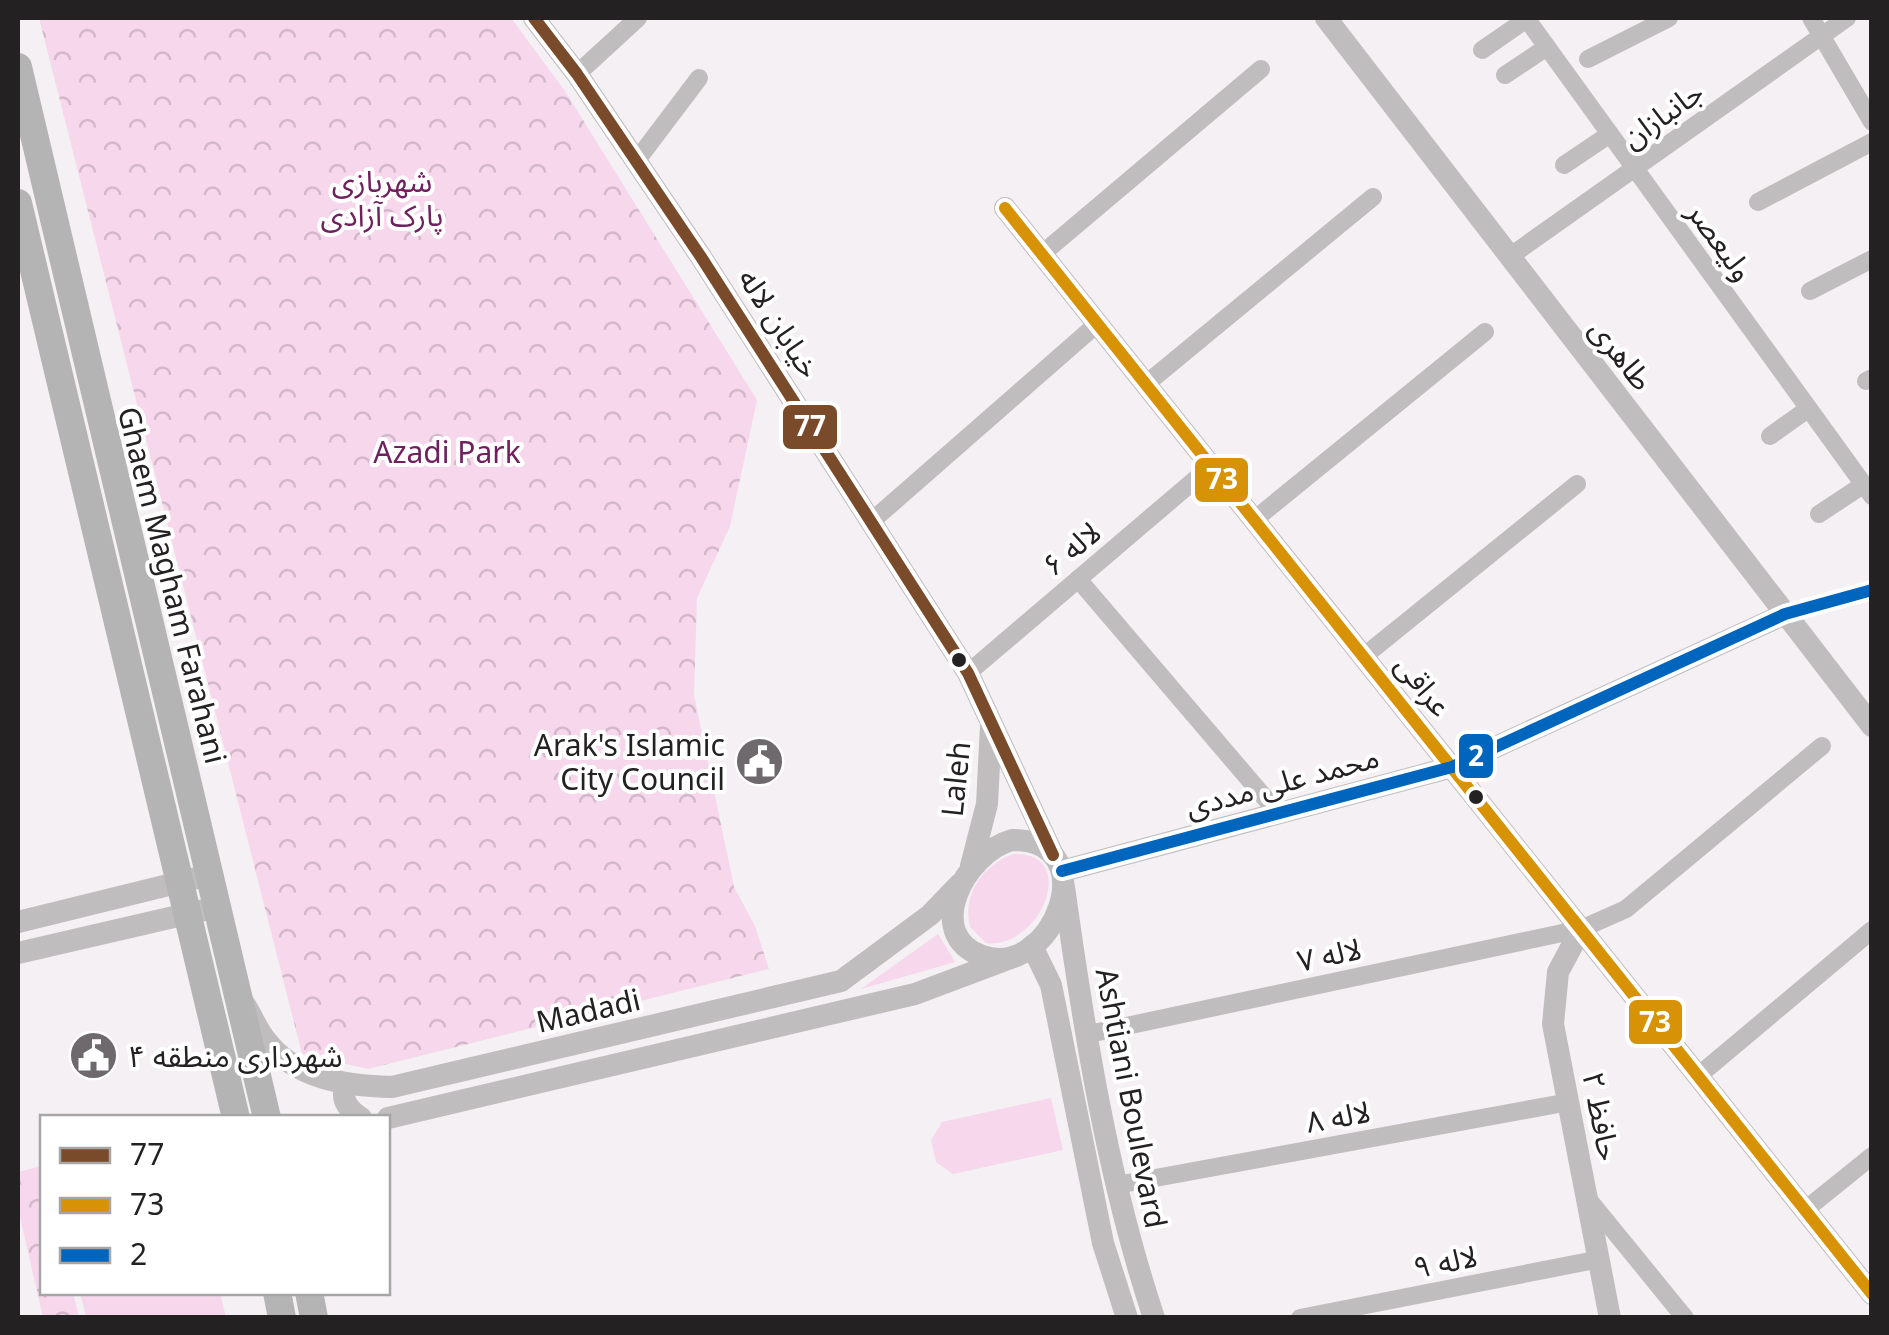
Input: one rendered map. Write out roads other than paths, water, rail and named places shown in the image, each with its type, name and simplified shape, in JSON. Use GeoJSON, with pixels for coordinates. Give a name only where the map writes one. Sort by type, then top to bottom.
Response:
{"type":"FeatureCollection","features":[{"type":"Feature","properties":{"kind":"main road","name":"Ghaem Magham Farahani"},"geometry":{"type":"LineString","coordinates":[[18,68],[266,1115]]}},
{"type":"Feature","properties":{"kind":"main road","name":"Ghaem Magham Farahani"},"geometry":{"type":"LineString","coordinates":[[18,203],[235,1115]]}},
{"type":"Feature","properties":{"kind":"street","name":"خیابان لاله"},"geometry":{"type":"LineString","coordinates":[[534,18],[636,160],[873,520],[968,673],[991,722]]}},
{"type":"Feature","properties":{"kind":"street"},"geometry":{"type":"LineString","coordinates":[[577,74],[638,18]]}},
{"type":"Feature","properties":{"kind":"street","name":"طاهری"},"geometry":{"type":"LineString","coordinates":[[1326,18],[1872,726]]}},
{"type":"Feature","properties":{"kind":"street"},"geometry":{"type":"LineString","coordinates":[[1482,50],[1527,18]]}},
{"type":"Feature","properties":{"kind":"street","name":"ولیعصر"},"geometry":{"type":"LineString","coordinates":[[1527,18],[1867,491]]}},
{"type":"Feature","properties":{"kind":"street"},"geometry":{"type":"LineString","coordinates":[[1588,59],[1669,18]]}},
{"type":"Feature","properties":{"kind":"street"},"geometry":{"type":"LineString","coordinates":[[1811,18],[1872,122]]}},
{"type":"Feature","properties":{"kind":"street","name":"جانبازان"},"geometry":{"type":"LineString","coordinates":[[1509,257],[1847,18]]}},
{"type":"Feature","properties":{"kind":"street"},"geometry":{"type":"LineString","coordinates":[[1505,75],[1548,47]]}},
{"type":"Feature","properties":{"kind":"street"},"geometry":{"type":"LineString","coordinates":[[1042,254],[1262,69]]}},
{"type":"Feature","properties":{"kind":"street"},"geometry":{"type":"LineString","coordinates":[[636,160],[699,78]]}},
{"type":"Feature","properties":{"kind":"street"},"geometry":{"type":"LineString","coordinates":[[1564,164],[1610,134]]}},
{"type":"Feature","properties":{"kind":"street"},"geometry":{"type":"LineString","coordinates":[[1758,202],[1872,142]]}},
{"type":"Feature","properties":{"kind":"street"},"geometry":{"type":"LineString","coordinates":[[1146,384],[1373,197]]}},
{"type":"Feature","properties":{"kind":"street","name":"عراقی"},"geometry":{"type":"LineString","coordinates":[[1005,208],[1872,1294]]}},
{"type":"Feature","properties":{"kind":"street"},"geometry":{"type":"LineString","coordinates":[[1810,291],[1872,260]]}},
{"type":"Feature","properties":{"kind":"street"},"geometry":{"type":"LineString","coordinates":[[873,520],[1097,324]]}},
{"type":"Feature","properties":{"kind":"street"},"geometry":{"type":"LineString","coordinates":[[1254,520],[1485,332]]}},
{"type":"Feature","properties":{"kind":"street"},"geometry":{"type":"LineString","coordinates":[[1770,436],[1808,409]]}},
{"type":"Feature","properties":{"kind":"street","name":"لاله ۶"},"geometry":{"type":"LineString","coordinates":[[968,673],[1211,466]]}},
{"type":"Feature","properties":{"kind":"street"},"geometry":{"type":"LineString","coordinates":[[1363,657],[1578,484]]}},
{"type":"Feature","properties":{"kind":"street"},"geometry":{"type":"LineString","coordinates":[[1819,514],[1867,491]]}},
{"type":"Feature","properties":{"kind":"street"},"geometry":{"type":"LineString","coordinates":[[1078,579],[1278,812]]}},
{"type":"Feature","properties":{"kind":"street"},"geometry":{"type":"LineString","coordinates":[[1786,614],[1872,590]]}},
{"type":"Feature","properties":{"kind":"street","name":"محمد علی مددی"},"geometry":{"type":"LineString","coordinates":[[1060,871],[1452,768],[1786,614]]}},
{"type":"Feature","properties":{"kind":"street","name":"Laleh"},"geometry":{"type":"LineString","coordinates":[[991,722],[1060,871]]}},
{"type":"Feature","properties":{"kind":"street","name":"Laleh"},"geometry":{"type":"LineString","coordinates":[[966,875],[987,804],[991,722]]}},
{"type":"Feature","properties":{"kind":"street","name":"لاله ۷"},"geometry":{"type":"LineString","coordinates":[[1088,1034],[1581,929],[1626,910],[1822,746]]}},
{"type":"Feature","properties":{"kind":"street"},"geometry":{"type":"LineString","coordinates":[[1012,840],[1027,840],[1040,845],[1060,871],[1054,920],[1024,951],[990,958],[972,952],[959,938],[954,919],[966,875],[985,852],[1012,840]]}},
{"type":"Feature","properties":{"kind":"street","name":"Ashtiani Boulevard"},"geometry":{"type":"LineString","coordinates":[[1060,871],[1128,1238],[1154,1318]]}},
{"type":"Feature","properties":{"kind":"street","name":"Madadi"},"geometry":{"type":"LineString","coordinates":[[236,988],[266,1042],[299,1068],[346,1086],[392,1087],[840,982],[930,916],[966,875]]}},
{"type":"Feature","properties":{"kind":"street"},"geometry":{"type":"LineString","coordinates":[[18,922],[209,876]]}},
{"type":"Feature","properties":{"kind":"street"},"geometry":{"type":"LineString","coordinates":[[18,953],[216,907]]}},
{"type":"Feature","properties":{"kind":"street","name":"حافظ ۲"},"geometry":{"type":"LineString","coordinates":[[1581,929],[1558,972],[1553,1024],[1610,1318]]}},
{"type":"Feature","properties":{"kind":"street"},"geometry":{"type":"LineString","coordinates":[[1698,1076],[1872,930]]}},
{"type":"Feature","properties":{"kind":"street","name":"Ashtiani Boulevard"},"geometry":{"type":"LineString","coordinates":[[1024,951],[1051,984],[1103,1243],[1128,1318]]}},
{"type":"Feature","properties":{"kind":"street","name":"Madadi"},"geometry":{"type":"LineString","coordinates":[[390,1118],[915,994],[1024,951]]}},
{"type":"Feature","properties":{"kind":"street"},"geometry":{"type":"LineString","coordinates":[[346,1086],[345,1102],[358,1115]]}},
{"type":"Feature","properties":{"kind":"street","name":"لاله ۸"},"geometry":{"type":"LineString","coordinates":[[1117,1185],[1569,1102]]}},
{"type":"Feature","properties":{"kind":"street"},"geometry":{"type":"LineString","coordinates":[[1805,1210],[1872,1156]]}},
{"type":"Feature","properties":{"kind":"street"},"geometry":{"type":"LineString","coordinates":[[1588,1198],[1684,1318]]}},
{"type":"Feature","properties":{"kind":"street","name":"لاله ۹"},"geometry":{"type":"LineString","coordinates":[[1300,1318],[1600,1259]]}},
{"type":"Feature","properties":{"kind":"place","name":"Arak's Islamic City Council"},"geometry":{"type":"Point","coordinates":[760,761]}},
{"type":"Feature","properties":{"kind":"place","name":"شهرداری منطقه ۴"},"geometry":{"type":"Point","coordinates":[93,1055]}},
{"type":"Feature","properties":{"kind":"park label","name":"شهربازی پارک آزادی"},"geometry":{"type":"Point","coordinates":[382,197]}},
{"type":"Feature","properties":{"kind":"park label","name":"Azadi Park"},"geometry":{"type":"Point","coordinates":[447,451]}}]}
